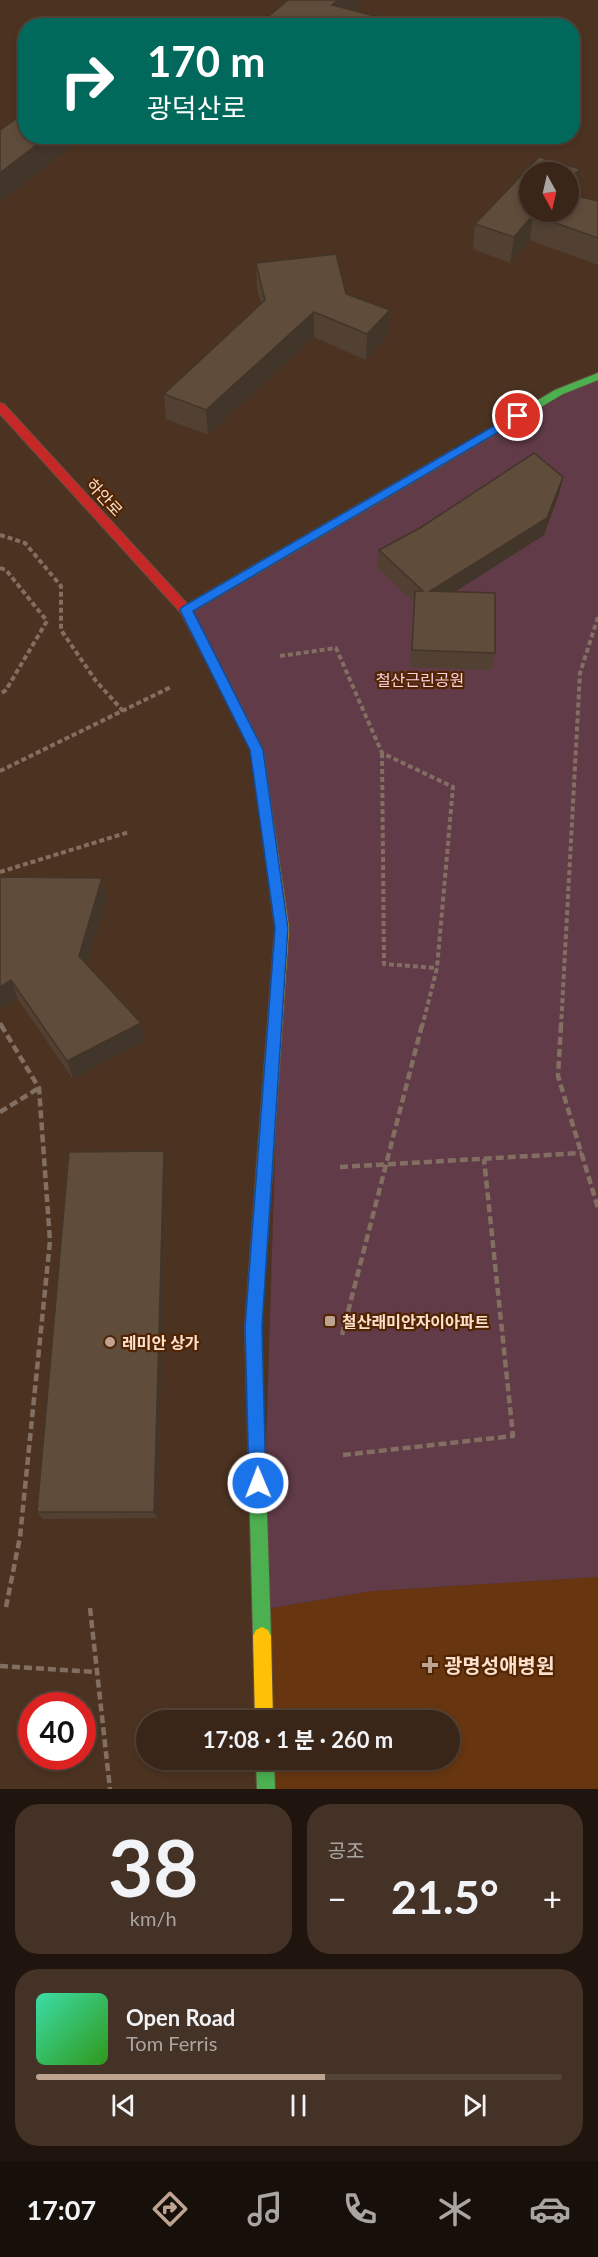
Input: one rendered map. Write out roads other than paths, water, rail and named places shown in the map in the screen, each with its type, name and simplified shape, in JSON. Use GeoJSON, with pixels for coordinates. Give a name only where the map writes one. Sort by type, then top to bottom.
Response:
{"type":"FeatureCollection","features":[{"type":"Feature","properties":{"kind":"street"},"geometry":{"type":"LineString","coordinates":[[186,610],[559,392],[598,376]]}},
{"type":"Feature","properties":{"kind":"street","name":"하안로"},"geometry":{"type":"LineString","coordinates":[[0,407],[186,610],[256,750],[282,928],[254,1327],[264,1710]]}},
{"type":"Feature","properties":{"kind":"street"},"geometry":{"type":"LineString","coordinates":[[265,1770],[266,1789]]}},
{"type":"Feature","properties":{"kind":"place","name":"철산래미안자이아파트"},"geometry":{"type":"Point","coordinates":[330,1321]}},
{"type":"Feature","properties":{"kind":"place","name":"레미안 상가"},"geometry":{"type":"Point","coordinates":[110,1342]}},
{"type":"Feature","properties":{"kind":"place","name":"광명성애병원"},"geometry":{"type":"Point","coordinates":[430,1665]}},
{"type":"Feature","properties":{"kind":"park label","name":"철산근린공원"},"geometry":{"type":"Point","coordinates":[420,679]}}]}
